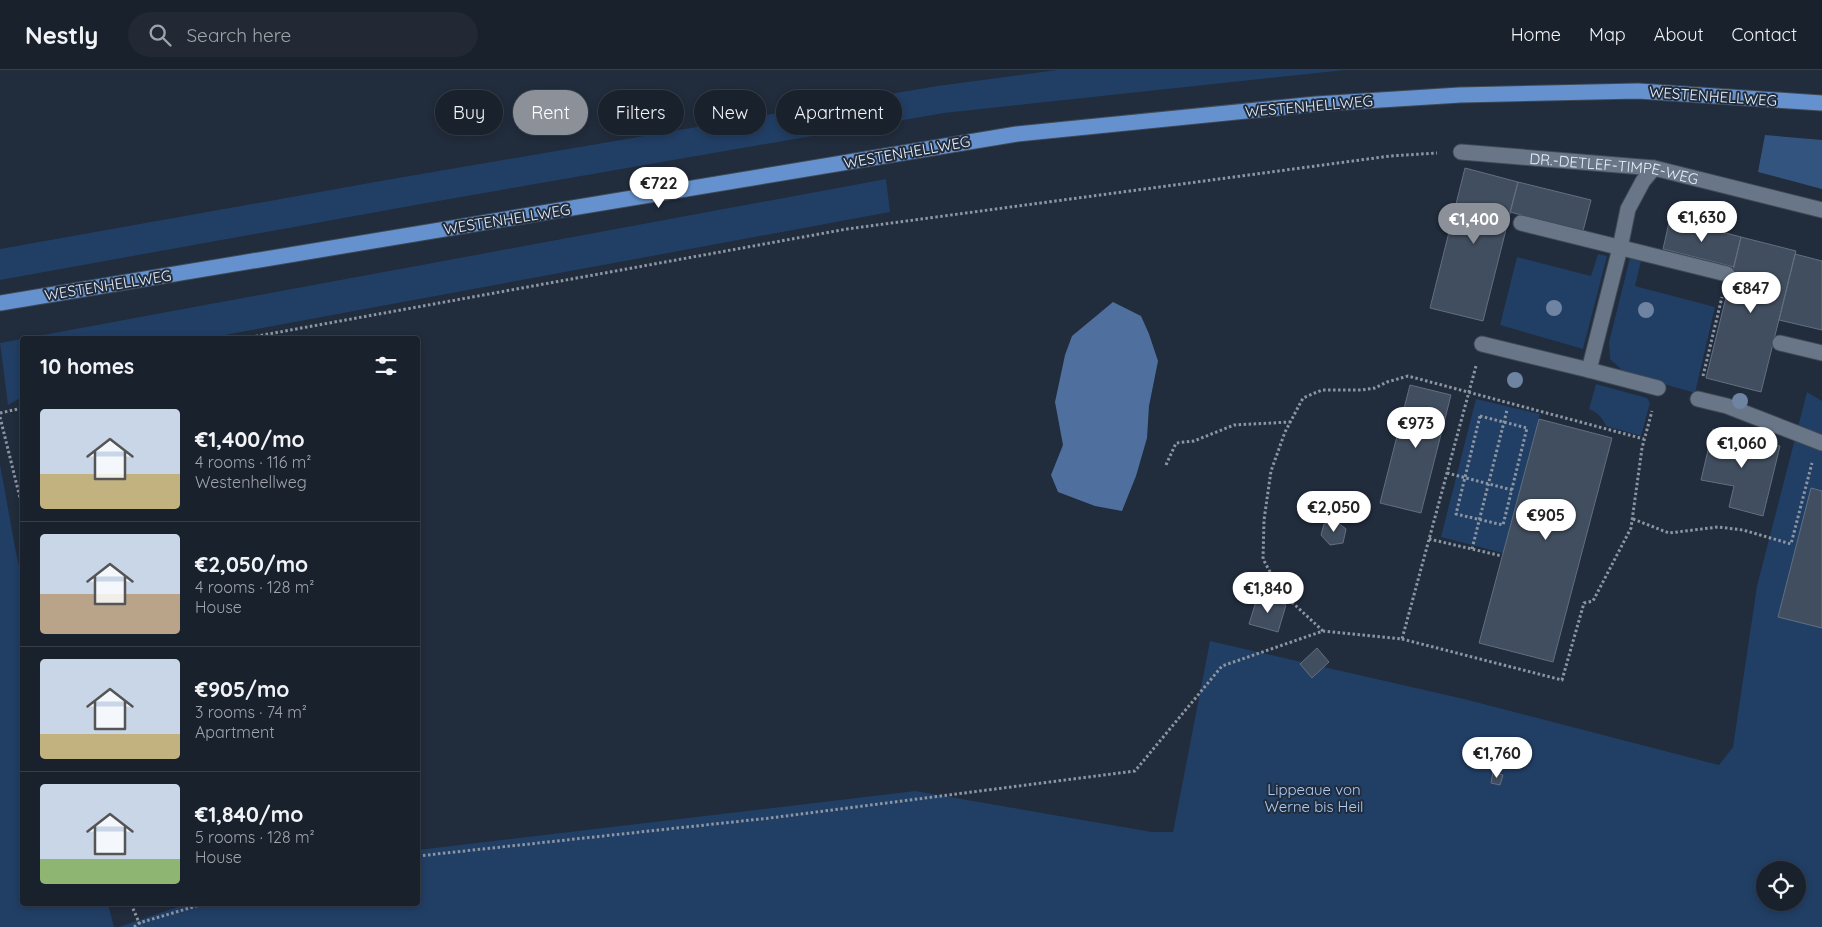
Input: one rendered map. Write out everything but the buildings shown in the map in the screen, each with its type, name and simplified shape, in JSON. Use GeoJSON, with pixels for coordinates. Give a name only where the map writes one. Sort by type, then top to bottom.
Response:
{"type":"FeatureCollection","features":[{"type":"Feature","properties":{"kind":"main road","name":"WESTENHELLWEG"},"geometry":{"type":"LineString","coordinates":[[0,303],[1017,134],[1316,104],[1460,96],[1638,91],[1822,103]]}},
{"type":"Feature","properties":{"kind":"lane","name":"DR.-DETLEF-TIMPE-WEG"},"geometry":{"type":"LineString","coordinates":[[1461,152],[1654,168],[1822,210]]}},
{"type":"Feature","properties":{"kind":"lane"},"geometry":{"type":"LineString","coordinates":[[1589,370],[1628,210],[1643,181],[1654,168]]}},
{"type":"Feature","properties":{"kind":"lane"},"geometry":{"type":"LineString","coordinates":[[1521,223],[1727,274]]}},
{"type":"Feature","properties":{"kind":"lane"},"geometry":{"type":"LineString","coordinates":[[1780,343],[1822,353]]}},
{"type":"Feature","properties":{"kind":"lane"},"geometry":{"type":"LineString","coordinates":[[1482,344],[1658,388]]}},
{"type":"Feature","properties":{"kind":"lane"},"geometry":{"type":"LineString","coordinates":[[1698,399],[1727,406],[1820,442]]}},
{"type":"Feature","properties":{"kind":"path"},"geometry":{"type":"LineString","coordinates":[[258,336],[847,229],[1390,156],[1461,152]]}},
{"type":"Feature","properties":{"kind":"path"},"geometry":{"type":"LineString","coordinates":[[1698,399],[1727,274]]}},
{"type":"Feature","properties":{"kind":"path"},"geometry":{"type":"LineString","coordinates":[[1402,639],[1482,344]]}},
{"type":"Feature","properties":{"kind":"path"},"geometry":{"type":"LineString","coordinates":[[1323,631],[1281,592],[1263,559],[1264,520],[1270,471],[1285,432],[1303,398],[1322,390],[1362,390],[1375,388],[1408,376],[1644,439]]}},
{"type":"Feature","properties":{"kind":"path"},"geometry":{"type":"LineString","coordinates":[[420,856],[770,818],[1135,771],[1222,666],[1323,631],[1402,639],[1562,680],[1584,603],[1594,602],[1631,528],[1644,439],[1658,388]]}},
{"type":"Feature","properties":{"kind":"path"},"geometry":{"type":"LineString","coordinates":[[20,408],[0,415],[20,498]]}},
{"type":"Feature","properties":{"kind":"path"},"geometry":{"type":"LineString","coordinates":[[1472,549],[1507,410]]}},
{"type":"Feature","properties":{"kind":"path"},"geometry":{"type":"LineString","coordinates":[[1480,416],[1527,428],[1503,525],[1456,514],[1465,478],[1480,416]]}},
{"type":"Feature","properties":{"kind":"path"},"geometry":{"type":"LineString","coordinates":[[1166,465],[1176,443],[1194,440],[1234,426],[1290,422]]}},
{"type":"Feature","properties":{"kind":"path"},"geometry":{"type":"LineString","coordinates":[[1633,519],[1669,533],[1718,527],[1743,530],[1791,544],[1820,442]]}},
{"type":"Feature","properties":{"kind":"path"},"geometry":{"type":"LineString","coordinates":[[1447,473],[1512,490]]}},
{"type":"Feature","properties":{"kind":"path"},"geometry":{"type":"LineString","coordinates":[[1429,539],[1502,556]]}},
{"type":"Feature","properties":{"kind":"path"},"geometry":{"type":"LineString","coordinates":[[132,906],[141,927]]}},
{"type":"Feature","properties":{"kind":"path"},"geometry":{"type":"LineString","coordinates":[[134,927],[139,923],[196,906]]}},
{"type":"Feature","properties":{"kind":"green space"},"geometry":{"type":"Polygon","coordinates":[[[1057,70],[1345,70],[944,113],[902,120],[902,92],[1057,70]]]}},
{"type":"Feature","properties":{"kind":"green space"},"geometry":{"type":"Polygon","coordinates":[[[776,113],[776,135],[818,135],[0,280],[0,249],[650,135],[684,135],[684,129],[694,127],[694,135],[766,135],[766,115],[776,113]]]}},
{"type":"Feature","properties":{"kind":"green space"},"geometry":{"type":"Polygon","coordinates":[[[886,179],[890,212],[219,336],[38,336],[886,179]]]}},
{"type":"Feature","properties":{"kind":"green space"},"geometry":{"type":"Polygon","coordinates":[[[1598,254],[1607,256],[1583,349],[1500,325],[1517,257],[1591,276],[1598,254]]]}},
{"type":"Feature","properties":{"kind":"green space"},"geometry":{"type":"Polygon","coordinates":[[[1630,258],[1641,261],[1635,286],[1715,307],[1695,393],[1625,373],[1610,359],[1609,342],[1630,258]]]}},
{"type":"Feature","properties":{"kind":"green space"},"geometry":{"type":"Polygon","coordinates":[[[20,339],[20,398],[8,405],[0,343],[20,339]]]}},
{"type":"Feature","properties":{"kind":"green space"},"geometry":{"type":"Polygon","coordinates":[[[1596,384],[1647,398],[1650,403],[1641,436],[1606,426],[1595,412],[1589,409],[1596,384]]]}},
{"type":"Feature","properties":{"kind":"green space","name":"Lippeaue von Werne bis Heil"},"geometry":{"type":"Polygon","coordinates":[[[1807,392],[1822,401],[1822,927],[119,927],[180,906],[420,906],[420,850],[915,791],[1152,832],[1173,832],[1210,641],[1464,699],[1719,765],[1733,747],[1757,586],[1807,392]]]}},
{"type":"Feature","properties":{"kind":"green space"},"geometry":{"type":"Polygon","coordinates":[[[1476,399],[1540,414],[1503,553],[1441,537],[1476,399]]]}},
{"type":"Feature","properties":{"kind":"green space"},"geometry":{"type":"Polygon","coordinates":[[[0,464],[20,570],[20,906],[109,906],[114,927],[0,927],[0,464]]]}},
{"type":"Feature","properties":{"kind":"shaded area"},"geometry":{"type":"Polygon","coordinates":[[[1765,135],[1822,140],[1822,189],[1758,172],[1765,135]]]}},
{"type":"Feature","properties":{"kind":"shaded area"},"geometry":{"type":"Polygon","coordinates":[[[1113,302],[1141,316],[1158,361],[1149,406],[1147,438],[1136,476],[1122,511],[1095,506],[1058,492],[1051,475],[1063,445],[1055,402],[1065,355],[1072,336],[1113,302]]]}}]}
